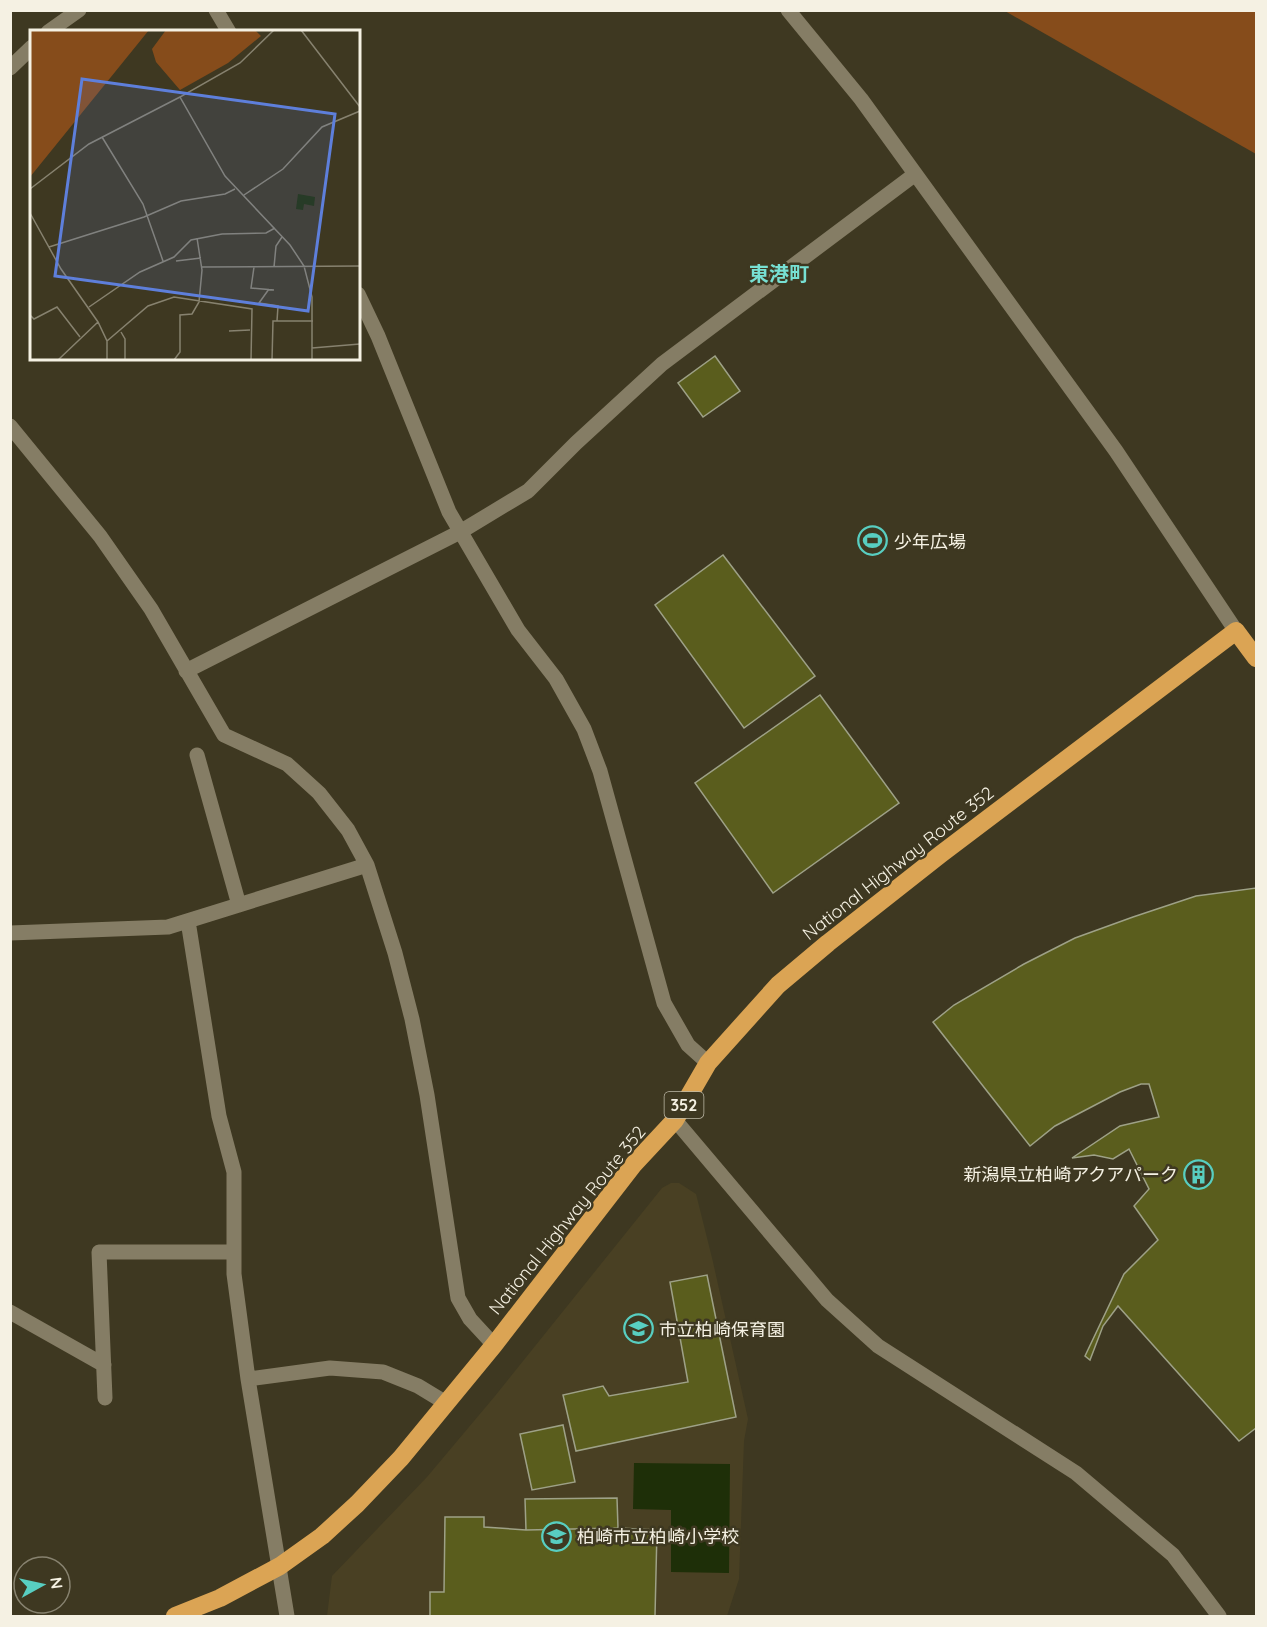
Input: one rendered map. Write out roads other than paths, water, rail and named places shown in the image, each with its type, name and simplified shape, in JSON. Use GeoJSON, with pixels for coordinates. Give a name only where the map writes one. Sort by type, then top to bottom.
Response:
{"type":"FeatureCollection","features":[{"type":"Feature","properties":{"kind":"highway"},"geometry":{"type":"LineString","coordinates":[[1236,631],[1257,658]]}},
{"type":"Feature","properties":{"kind":"highway","name":"National Highway Route 352"},"geometry":{"type":"LineString","coordinates":[[175,1617],[220,1598],[280,1566],[322,1536],[357,1504],[401,1458],[494,1345],[634,1164],[675,1120],[708,1063],[778,985],[950,847],[1236,631]]}},
{"type":"Feature","properties":{"kind":"street"},"geometry":{"type":"LineString","coordinates":[[51,30],[79,10]]}},
{"type":"Feature","properties":{"kind":"street"},"geometry":{"type":"LineString","coordinates":[[216,10],[228,30]]}},
{"type":"Feature","properties":{"kind":"street"},"geometry":{"type":"LineString","coordinates":[[788,10],[861,99],[1116,451],[1236,631]]}},
{"type":"Feature","properties":{"kind":"street"},"geometry":{"type":"LineString","coordinates":[[10,68],[30,49]]}},
{"type":"Feature","properties":{"kind":"street"},"geometry":{"type":"LineString","coordinates":[[186,671],[460,532],[528,491],[576,443],[662,364],[914,175]]}},
{"type":"Feature","properties":{"kind":"street"},"geometry":{"type":"LineString","coordinates":[[360,298],[378,336],[449,512],[518,630],[556,679],[584,729],[600,771],[664,1003],[688,1045],[708,1063]]}},
{"type":"Feature","properties":{"kind":"street"},"geometry":{"type":"LineString","coordinates":[[10,426],[100,536],[151,609],[224,735],[287,764],[319,793],[348,830],[367,864],[395,953],[412,1018],[458,1298],[470,1319],[494,1345]]}},
{"type":"Feature","properties":{"kind":"street"},"geometry":{"type":"LineString","coordinates":[[197,755],[239,905]]}},
{"type":"Feature","properties":{"kind":"street"},"geometry":{"type":"LineString","coordinates":[[10,933],[168,927],[367,864]]}},
{"type":"Feature","properties":{"kind":"street"},"geometry":{"type":"LineString","coordinates":[[188,921],[219,1116],[234,1172],[234,1274],[248,1379],[287,1617]]}},
{"type":"Feature","properties":{"kind":"street"},"geometry":{"type":"LineString","coordinates":[[675,1120],[827,1300],[878,1346],[1076,1473],[1173,1555],[1219,1617]]}},
{"type":"Feature","properties":{"kind":"street"},"geometry":{"type":"LineString","coordinates":[[105,1398],[99,1252],[234,1252]]}},
{"type":"Feature","properties":{"kind":"street"},"geometry":{"type":"LineString","coordinates":[[10,1312],[104,1365]]}},
{"type":"Feature","properties":{"kind":"street"},"geometry":{"type":"LineString","coordinates":[[248,1379],[330,1368],[383,1371],[418,1386],[446,1403]]}},
{"type":"Feature","properties":{"kind":"place","name":"少年広場"},"geometry":{"type":"Point","coordinates":[873,541]}},
{"type":"Feature","properties":{"kind":"place","name":"新潟県立柏崎アクアパーク"},"geometry":{"type":"Point","coordinates":[1199,1174]}},
{"type":"Feature","properties":{"kind":"place","name":"市立柏崎保育園"},"geometry":{"type":"Point","coordinates":[638,1329]}},
{"type":"Feature","properties":{"kind":"place","name":"柏崎市立柏崎小学校"},"geometry":{"type":"Point","coordinates":[556,1536]}},
{"type":"Feature","properties":{"kind":"district","name":"東港町"},"geometry":{"type":"Point","coordinates":[779,273]}}]}
